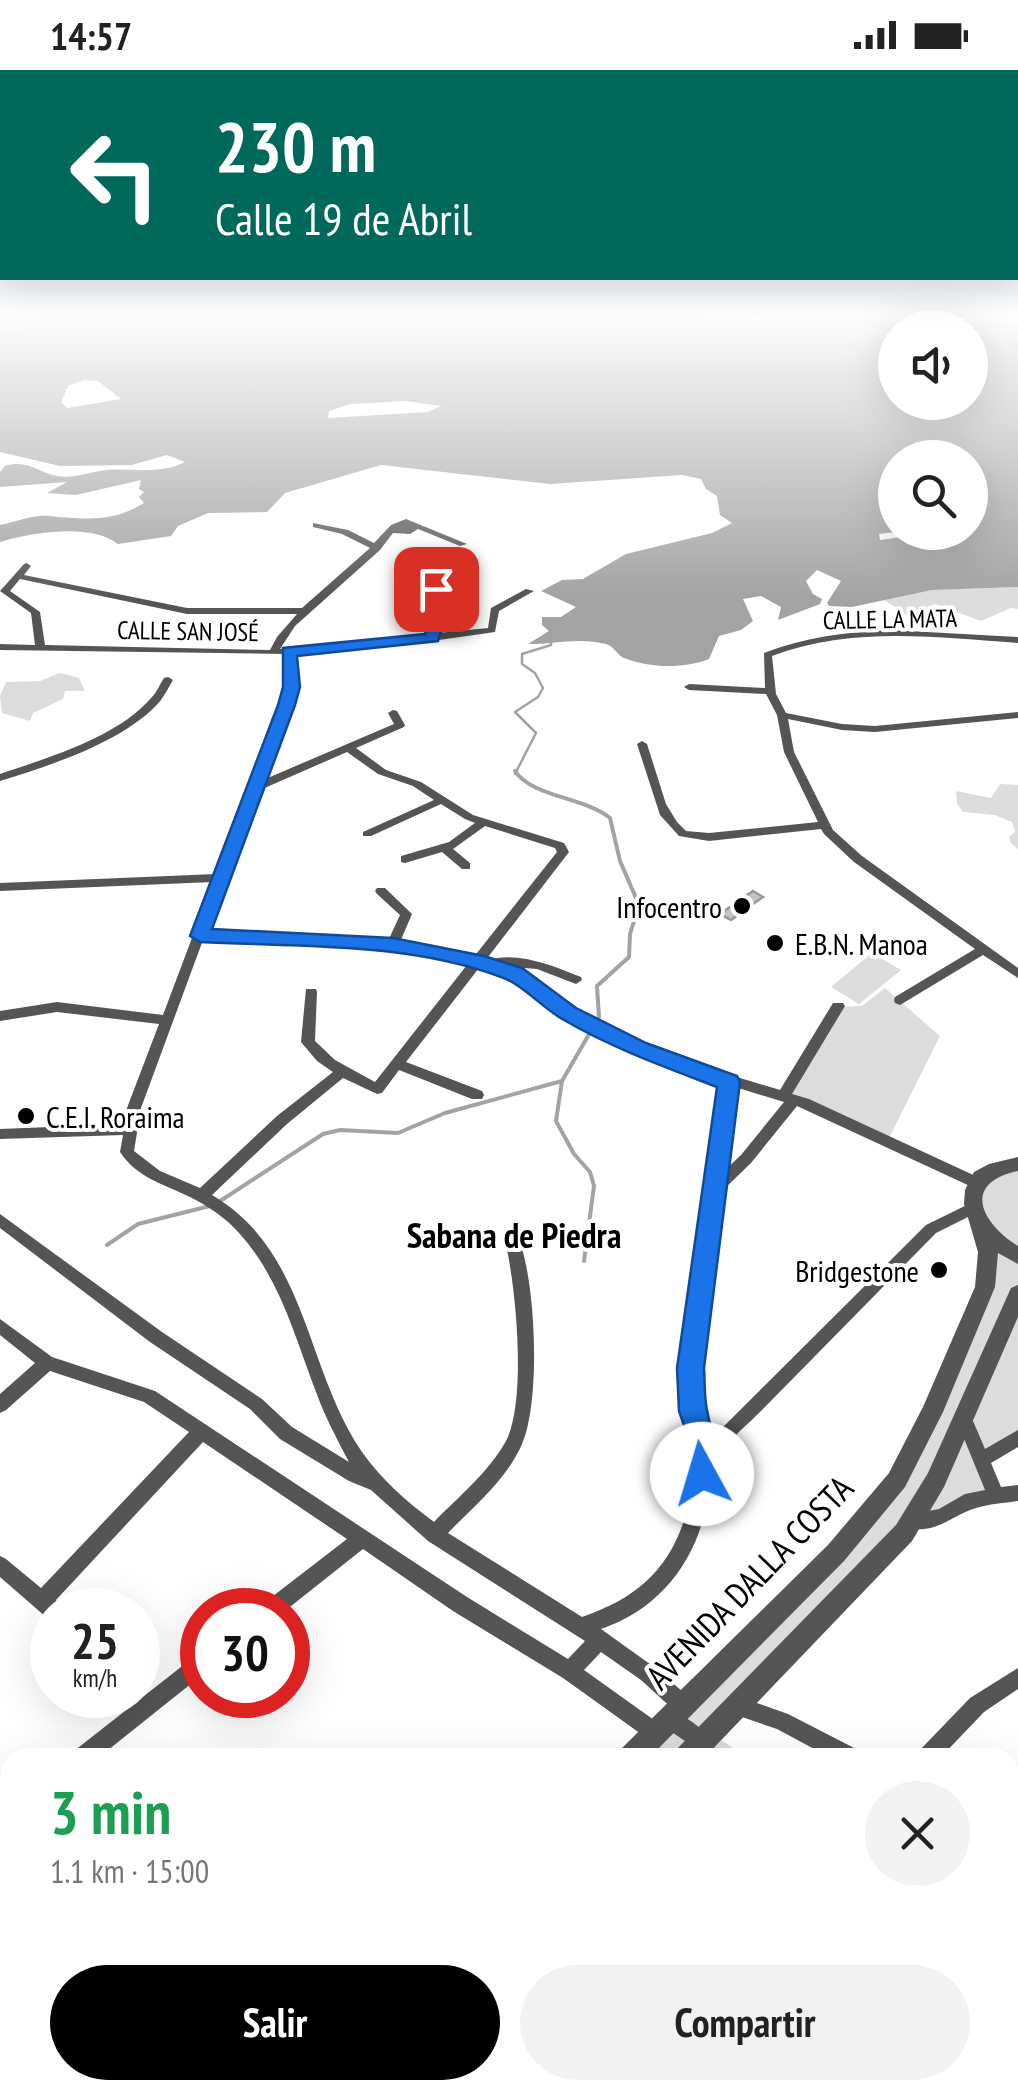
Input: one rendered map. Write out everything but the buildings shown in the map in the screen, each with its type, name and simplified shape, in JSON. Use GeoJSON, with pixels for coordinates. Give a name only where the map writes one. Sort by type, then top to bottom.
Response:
{"type":"FeatureCollection","features":[{"type":"Feature","properties":{"kind":"street"},"geometry":{"type":"LineString","coordinates":[[401,522],[410,531],[418,526]]}},
{"type":"Feature","properties":{"kind":"street"},"geometry":{"type":"LineString","coordinates":[[401,522],[463,544]]}},
{"type":"Feature","properties":{"kind":"street"},"geometry":{"type":"LineString","coordinates":[[401,522],[278,640],[290,693],[168,1020],[130,1129],[128,1152],[132,1159],[228,1213],[254,1238],[284,1284],[310,1345],[338,1429],[375,1483],[434,1535],[515,1588],[583,1626],[652,1674],[669,1719],[691,1748]]}},
{"type":"Feature","properties":{"kind":"street"},"geometry":{"type":"LineString","coordinates":[[316,525],[345,532],[377,548]]}},
{"type":"Feature","properties":{"kind":"street"},"geometry":{"type":"LineString","coordinates":[[27,566],[2,590],[36,614],[40,646]]}},
{"type":"Feature","properties":{"kind":"street"},"geometry":{"type":"LineString","coordinates":[[423,576],[434,586],[440,602],[432,638]]}},
{"type":"Feature","properties":{"kind":"street"},"geometry":{"type":"LineString","coordinates":[[16,578],[187,611],[309,610]]}},
{"type":"Feature","properties":{"kind":"street"},"geometry":{"type":"LineString","coordinates":[[16,578],[12,590],[18,600]]}},
{"type":"Feature","properties":{"kind":"street","name":"CALLE SAN JOSÉ"},"geometry":{"type":"LineString","coordinates":[[0,647],[158,653],[281,652],[432,638],[488,631],[494,627],[494,610],[530,592]]}},
{"type":"Feature","properties":{"kind":"street","name":"CALLE LA MATA"},"geometry":{"type":"LineString","coordinates":[[770,691],[766,657],[808,641],[848,636],[1018,640]]}},
{"type":"Feature","properties":{"kind":"street"},"geometry":{"type":"LineString","coordinates":[[0,778],[101,738],[149,704],[168,680]]}},
{"type":"Feature","properties":{"kind":"street"},"geometry":{"type":"LineString","coordinates":[[688,688],[770,691],[782,715],[790,752],[824,825],[847,850],[982,950],[1014,967]]}},
{"type":"Feature","properties":{"kind":"street"},"geometry":{"type":"LineString","coordinates":[[254,788],[400,725],[393,713]]}},
{"type":"Feature","properties":{"kind":"street"},"geometry":{"type":"LineString","coordinates":[[782,715],[875,729],[1018,715]]}},
{"type":"Feature","properties":{"kind":"street"},"geometry":{"type":"LineString","coordinates":[[642,744],[654,767],[660,807],[683,834],[709,837],[824,825]]}},
{"type":"Feature","properties":{"kind":"street"},"geometry":{"type":"LineString","coordinates":[[311,992],[308,1042],[343,1072],[377,1089],[536,890],[563,850],[482,822],[417,784],[382,772],[349,748]]}},
{"type":"Feature","properties":{"kind":"street"},"geometry":{"type":"LineString","coordinates":[[367,834],[442,800]]}},
{"type":"Feature","properties":{"kind":"street"},"geometry":{"type":"LineString","coordinates":[[405,859],[445,848],[482,822]]}},
{"type":"Feature","properties":{"kind":"street"},"geometry":{"type":"LineString","coordinates":[[445,848],[466,866]]}},
{"type":"Feature","properties":{"kind":"street"},"geometry":{"type":"LineString","coordinates":[[0,888],[221,878]]}},
{"type":"Feature","properties":{"kind":"street"},"geometry":{"type":"LineString","coordinates":[[380,891],[406,914],[393,945]]}},
{"type":"Feature","properties":{"kind":"street"},"geometry":{"type":"LineString","coordinates":[[200,936],[393,945],[477,962],[514,974],[586,1023],[659,1058],[789,1098],[977,1183],[990,1171],[1018,1164]]}},
{"type":"Feature","properties":{"kind":"street"},"geometry":{"type":"LineString","coordinates":[[900,1000],[982,950]]}},
{"type":"Feature","properties":{"kind":"street"},"geometry":{"type":"LineString","coordinates":[[477,962],[539,965],[576,980]]}},
{"type":"Feature","properties":{"kind":"street"},"geometry":{"type":"LineString","coordinates":[[712,1192],[746,1159],[789,1098],[838,1006]]}},
{"type":"Feature","properties":{"kind":"street"},"geometry":{"type":"LineString","coordinates":[[0,1016],[58,1007],[168,1020]]}},
{"type":"Feature","properties":{"kind":"street"},"geometry":{"type":"LineString","coordinates":[[398,1064],[477,1095]]}},
{"type":"Feature","properties":{"kind":"street"},"geometry":{"type":"LineString","coordinates":[[206,1198],[282,1120],[343,1072]]}},
{"type":"Feature","properties":{"kind":"street"},"geometry":{"type":"LineString","coordinates":[[583,1626],[610,1619],[634,1604],[676,1564],[695,1526],[704,1457],[690,1384],[729,1082]]}},
{"type":"Feature","properties":{"kind":"street"},"geometry":{"type":"LineString","coordinates":[[0,1134],[130,1129]]}},
{"type":"Feature","properties":{"kind":"street","name":"AVENIDA DALLA COSTA"},"geometry":{"type":"LineString","coordinates":[[640,1748],[836,1553],[897,1480],[938,1398],[985,1286],[988,1262],[977,1218],[977,1183]]}},
{"type":"Feature","properties":{"kind":"street"},"geometry":{"type":"LineString","coordinates":[[704,1457],[931,1229],[977,1218],[996,1244],[1018,1256]]}},
{"type":"Feature","properties":{"kind":"street"},"geometry":{"type":"LineString","coordinates":[[0,1220],[156,1337],[243,1395],[286,1432],[355,1475],[375,1483]]}},
{"type":"Feature","properties":{"kind":"street"},"geometry":{"type":"LineString","coordinates":[[434,1535],[507,1454],[519,1432],[523,1329],[520,1274],[513,1241]]}},
{"type":"Feature","properties":{"kind":"street"},"geometry":{"type":"LineString","coordinates":[[695,1748],[873,1568],[912,1521],[936,1480],[1018,1294]]}},
{"type":"Feature","properties":{"kind":"street"},"geometry":{"type":"LineString","coordinates":[[0,1326],[47,1363],[132,1388],[460,1604],[570,1670],[669,1719]]}},
{"type":"Feature","properties":{"kind":"street"},"geometry":{"type":"LineString","coordinates":[[0,1405],[47,1363]]}},
{"type":"Feature","properties":{"kind":"street"},"geometry":{"type":"LineString","coordinates":[[964,1418],[996,1496]]}},
{"type":"Feature","properties":{"kind":"street"},"geometry":{"type":"LineString","coordinates":[[63,1588],[202,1431]]}},
{"type":"Feature","properties":{"kind":"street"},"geometry":{"type":"LineString","coordinates":[[983,1459],[1018,1438]]}},
{"type":"Feature","properties":{"kind":"street"},"geometry":{"type":"LineString","coordinates":[[912,1521],[932,1520],[971,1500],[1018,1493]]}},
{"type":"Feature","properties":{"kind":"street"},"geometry":{"type":"LineString","coordinates":[[299,1588],[363,1538]]}},
{"type":"Feature","properties":{"kind":"street"},"geometry":{"type":"LineString","coordinates":[[0,1565],[30,1591]]}},
{"type":"Feature","properties":{"kind":"street"},"geometry":{"type":"LineString","coordinates":[[570,1670],[600,1639]]}},
{"type":"Feature","properties":{"kind":"street"},"geometry":{"type":"LineString","coordinates":[[936,1748],[977,1705],[1018,1678]]}},
{"type":"Feature","properties":{"kind":"street"},"geometry":{"type":"LineString","coordinates":[[94,1748],[180,1680]]}},
{"type":"Feature","properties":{"kind":"street"},"geometry":{"type":"LineString","coordinates":[[737,1706],[781,1721],[833,1748]]}},
{"type":"Feature","properties":{"kind":"shaded area"},"geometry":{"type":"Polygon","coordinates":[[[0,408],[339,408],[329,411],[328,418],[428,412],[437,408],[878,408],[878,420],[988,420],[988,408],[1018,408],[1018,587],[932,590],[852,607],[829,606],[827,603],[841,581],[817,570],[806,581],[813,594],[822,599],[820,604],[778,620],[781,607],[761,596],[743,599],[753,621],[741,630],[719,636],[709,659],[678,666],[655,665],[624,658],[609,645],[596,642],[528,644],[549,631],[542,625],[542,617],[561,617],[576,607],[541,591],[562,580],[583,579],[626,554],[712,533],[732,523],[720,515],[717,496],[706,489],[701,479],[682,475],[550,484],[381,465],[285,493],[267,512],[208,513],[178,526],[171,536],[118,544],[93,533],[61,531],[0,542],[0,525],[37,516],[109,517],[144,503],[139,497],[144,492],[139,489],[141,480],[76,495],[47,493],[67,482],[0,487],[0,472],[5,466],[26,465],[69,477],[106,470],[156,470],[185,462],[167,455],[132,465],[60,466],[0,452],[0,408]]]}},
{"type":"Feature","properties":{"kind":"shaded area"},"geometry":{"type":"Polygon","coordinates":[[[1018,587],[1018,609],[1011,608],[981,621],[935,604],[910,617],[884,600],[932,590],[1018,587]]]}},
{"type":"Feature","properties":{"kind":"shaded area"},"geometry":{"type":"Polygon","coordinates":[[[60,673],[79,678],[85,691],[65,691],[63,699],[33,713],[30,721],[2,713],[0,696],[6,682],[40,681],[60,673]]]}},
{"type":"Feature","properties":{"kind":"shaded area"},"geometry":{"type":"Polygon","coordinates":[[[1000,784],[1018,785],[1018,849],[1009,837],[1015,832],[1012,822],[995,815],[963,812],[957,804],[956,791],[991,798],[1000,784]]]}},
{"type":"Feature","properties":{"kind":"shaded area"},"geometry":{"type":"Polygon","coordinates":[[[872,953],[901,970],[859,1004],[831,987],[872,953]]]}},
{"type":"Feature","properties":{"kind":"shaded area"},"geometry":{"type":"Polygon","coordinates":[[[885,988],[940,1036],[888,1140],[785,1096],[839,1007],[862,1006],[885,988]]]}},
{"type":"Feature","properties":{"kind":"shaded area"},"geometry":{"type":"Polygon","coordinates":[[[1018,1164],[1018,1438],[983,1459],[996,1496],[922,1522],[711,1733],[733,1748],[640,1748],[864,1522],[985,1286],[974,1191],[1018,1164]]]}},
{"type":"Feature","properties":{"kind":"waterway"},"geometry":{"type":"LineString","coordinates":[[516,772],[536,733],[515,712],[538,697],[543,688],[535,673],[522,664],[522,654],[551,645],[551,638]]}},
{"type":"Feature","properties":{"kind":"waterway"},"geometry":{"type":"LineString","coordinates":[[516,772],[533,786],[587,805],[610,818],[620,861],[639,905],[630,934],[629,957],[597,986],[599,1017],[562,1081]]}},
{"type":"Feature","properties":{"kind":"waterway"},"geometry":{"type":"LineString","coordinates":[[107,1245],[138,1224],[214,1205],[323,1134],[340,1130],[398,1133],[445,1113],[562,1081]]}},
{"type":"Feature","properties":{"kind":"waterway"},"geometry":{"type":"LineString","coordinates":[[562,1081],[556,1121],[574,1154],[590,1172],[594,1186],[584,1261]]}},
{"type":"Feature","properties":{"kind":"place","name":"Infocentro"},"geometry":{"type":"Point","coordinates":[742,906]}},
{"type":"Feature","properties":{"kind":"place","name":"E.B.N. Manoa"},"geometry":{"type":"Point","coordinates":[775,943]}},
{"type":"Feature","properties":{"kind":"place","name":"C.E.I. Roraima"},"geometry":{"type":"Point","coordinates":[26,1116]}},
{"type":"Feature","properties":{"kind":"place","name":"Bridgestone"},"geometry":{"type":"Point","coordinates":[939,1270]}},
{"type":"Feature","properties":{"kind":"district","name":"Sabana de Piedra"},"geometry":{"type":"Point","coordinates":[514,1235]}},
{"type":"Feature","properties":{"kind":"route"},"geometry":{"type":"LineString","coordinates":[[436,589],[440,611],[432,638],[289,652],[291,687],[286,705],[200,936],[393,945],[484,963],[514,974],[569,1014],[638,1048],[729,1082],[690,1368],[693,1411],[703,1440],[702,1474]]}}]}
